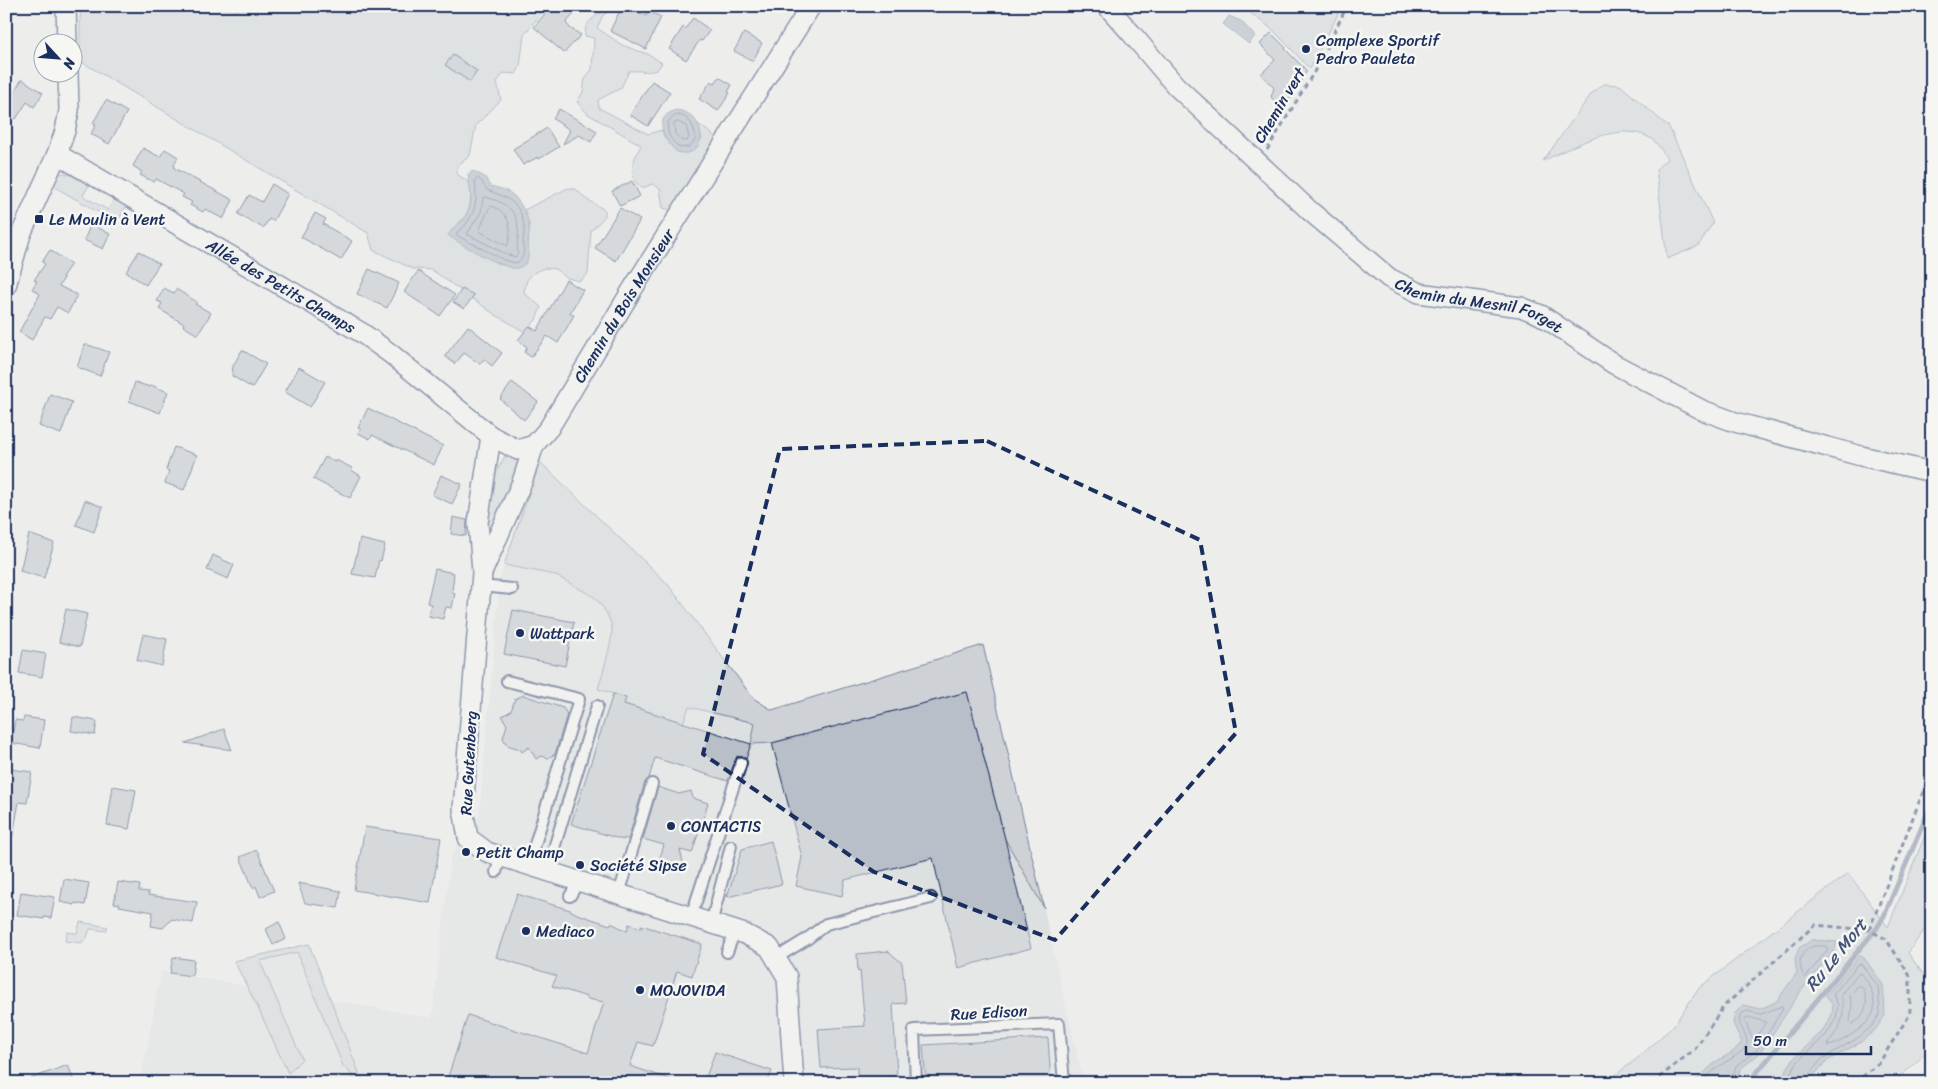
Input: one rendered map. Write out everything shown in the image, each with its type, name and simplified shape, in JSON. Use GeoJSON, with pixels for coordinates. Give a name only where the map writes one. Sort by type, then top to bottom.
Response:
{"type":"FeatureCollection","features":[{"type":"Feature","properties":{"kind":"street","name":"Chemin du Bois Monsieur"},"geometry":{"type":"LineString","coordinates":[[534,445],[549,428],[632,290],[811,6]]}},
{"type":"Feature","properties":{"kind":"street","name":"Chemin du Mesnil Forget"},"geometry":{"type":"LineString","coordinates":[[1107,6],[1132,32],[1176,86],[1388,278],[1419,293],[1531,310],[1561,327],[1614,364],[1702,410],[1735,422],[1861,456],[1932,472]]}},
{"type":"Feature","properties":{"kind":"street"},"geometry":{"type":"LineString","coordinates":[[63,8],[65,32]]}},
{"type":"Feature","properties":{"kind":"street"},"geometry":{"type":"LineString","coordinates":[[6,286],[21,234],[57,154],[65,131],[69,111],[68,82]]}},
{"type":"Feature","properties":{"kind":"street","name":"Allée des Petits Champs"},"geometry":{"type":"LineString","coordinates":[[57,154],[362,333],[391,354],[491,436]]}},
{"type":"Feature","properties":{"kind":"street"},"geometry":{"type":"LineString","coordinates":[[481,579],[478,523],[491,436],[518,450],[534,445]]}},
{"type":"Feature","properties":{"kind":"street","name":"Rue Gutenberg"},"geometry":{"type":"LineString","coordinates":[[534,445],[522,482],[481,579],[463,809],[468,838],[487,852],[498,865],[540,869],[574,889],[619,894],[745,934],[770,947],[787,977],[794,1083]]}},
{"type":"Feature","properties":{"kind":"lane"},"geometry":{"type":"LineString","coordinates":[[481,579],[512,589]]}},
{"type":"Feature","properties":{"kind":"lane"},"geometry":{"type":"LineString","coordinates":[[507,681],[579,699],[533,851],[540,869],[551,858],[597,706]]}},
{"type":"Feature","properties":{"kind":"lane"},"geometry":{"type":"LineString","coordinates":[[691,917],[741,763]]}},
{"type":"Feature","properties":{"kind":"lane"},"geometry":{"type":"LineString","coordinates":[[619,894],[652,784]]}},
{"type":"Feature","properties":{"kind":"lane"},"geometry":{"type":"LineString","coordinates":[[711,924],[731,846]]}},
{"type":"Feature","properties":{"kind":"lane"},"geometry":{"type":"LineString","coordinates":[[776,958],[807,939],[826,924],[931,898]]}},
{"type":"Feature","properties":{"kind":"lane"},"geometry":{"type":"LineString","coordinates":[[727,952],[734,931]]}},
{"type":"Feature","properties":{"kind":"lane","name":"Rue Edison"},"geometry":{"type":"LineString","coordinates":[[916,1083],[914,1030],[1059,1024],[1064,1083]]}},
{"type":"Feature","properties":{"kind":"path","name":"Chemin vert"},"geometry":{"type":"LineString","coordinates":[[1259,163],[1314,72],[1347,6]]}},
{"type":"Feature","properties":{"kind":"path"},"geometry":{"type":"LineString","coordinates":[[1869,930],[1932,769]]}},
{"type":"Feature","properties":{"kind":"path"},"geometry":{"type":"LineString","coordinates":[[1652,1083],[1696,1049],[1724,1006],[1815,926],[1869,930],[1886,939],[1910,976],[1910,1014],[1879,1063],[1855,1083]]}},
{"type":"Feature","properties":{"kind":"highlighted area"},"geometry":{"type":"Polygon","coordinates":[[[987,441],[1200,540],[1236,733],[1055,940],[874,872],[703,754],[780,449],[987,441]]]}},
{"type":"Feature","properties":{"kind":"shaded area"},"geometry":{"type":"Polygon","coordinates":[[[82,6],[220,6],[233,11],[240,9],[241,6],[547,6],[524,35],[520,67],[516,74],[504,73],[497,82],[501,100],[476,125],[470,156],[458,165],[457,174],[470,183],[471,195],[468,212],[456,225],[483,255],[502,265],[528,249],[529,225],[524,210],[568,188],[576,189],[586,199],[605,210],[605,216],[591,231],[588,274],[580,281],[567,278],[555,269],[545,268],[535,272],[527,280],[524,293],[541,307],[536,320],[525,332],[494,314],[432,270],[413,269],[373,250],[368,233],[82,62],[80,18],[82,6]]]}},
{"type":"Feature","properties":{"kind":"shaded area"},"geometry":{"type":"Polygon","coordinates":[[[609,6],[618,6],[603,15],[597,28],[622,45],[650,55],[662,63],[657,70],[629,71],[621,88],[598,100],[599,108],[648,134],[662,130],[665,139],[685,153],[691,152],[702,139],[698,124],[711,133],[719,142],[673,211],[663,208],[660,189],[653,184],[642,188],[634,179],[632,168],[641,145],[588,114],[577,102],[583,92],[585,79],[592,69],[594,38],[585,36],[585,30],[593,18],[609,6]]]}},
{"type":"Feature","properties":{"kind":"shaded area","name":"Complexe Sportif Pedro Pauleta"},"geometry":{"type":"Polygon","coordinates":[[[1241,6],[1342,6],[1310,69],[1273,30],[1241,6]]]}},
{"type":"Feature","properties":{"kind":"shaded area"},"geometry":{"type":"Polygon","coordinates":[[[1604,84],[1620,85],[1669,127],[1713,223],[1698,246],[1667,259],[1656,169],[1667,159],[1657,144],[1650,138],[1637,133],[1610,134],[1582,143],[1543,161],[1592,93],[1604,84]]]}},
{"type":"Feature","properties":{"kind":"shaded area"},"geometry":{"type":"Polygon","coordinates":[[[60,173],[69,174],[89,185],[83,196],[108,210],[114,199],[126,206],[117,223],[53,186],[60,173]]]}},
{"type":"Feature","properties":{"kind":"shaded area"},"geometry":{"type":"Polygon","coordinates":[[[505,456],[521,459],[489,546],[484,519],[491,482],[505,456]]]}},
{"type":"Feature","properties":{"kind":"shaded area"},"geometry":{"type":"Polygon","coordinates":[[[540,462],[667,583],[753,698],[772,710],[983,645],[1084,1083],[140,1083],[161,971],[247,986],[234,961],[309,944],[331,1000],[432,1018],[451,854],[479,816],[500,577],[540,462]]]}},
{"type":"Feature","properties":{"kind":"shaded area"},"geometry":{"type":"Polygon","coordinates":[[[540,462],[667,583],[753,698],[772,710],[983,645],[1044,908],[1005,839],[967,692],[772,743],[751,744],[755,723],[689,707],[683,723],[624,704],[626,698],[598,689],[612,632],[609,618],[600,604],[594,597],[555,575],[504,565],[540,462]]]}},
{"type":"Feature","properties":{"kind":"shaded area"},"geometry":{"type":"Polygon","coordinates":[[[1932,818],[1932,919],[1908,953],[1932,986],[1932,1048],[1893,1083],[1808,1083],[1825,1062],[1861,1042],[1883,985],[1860,955],[1833,1006],[1832,1015],[1822,1032],[1794,1058],[1778,1083],[1735,1083],[1740,1069],[1749,1062],[1801,991],[1835,949],[1837,942],[1812,940],[1795,959],[1797,973],[1776,1002],[1760,1009],[1744,1005],[1733,1023],[1742,1042],[1733,1052],[1717,1061],[1693,1083],[1605,1083],[1639,1057],[1673,1026],[1700,987],[1848,873],[1888,927],[1932,818]]]}},
{"type":"Feature","properties":{"kind":"shaded area"},"geometry":{"type":"Polygon","coordinates":[[[80,922],[108,927],[106,931],[90,929],[87,938],[81,943],[65,941],[67,932],[77,933],[80,922]]]}},
{"type":"Feature","properties":{"kind":"shaded area"},"geometry":{"type":"Polygon","coordinates":[[[309,944],[363,1083],[354,1083],[351,1074],[343,1066],[297,952],[260,961],[302,1059],[288,1073],[234,961],[309,944]]]}},
{"type":"Feature","properties":{"kind":"water"},"geometry":{"type":"Polygon","coordinates":[[[1229,16],[1241,21],[1255,36],[1249,44],[1223,24],[1229,16]]]}},
{"type":"Feature","properties":{"kind":"water"},"geometry":{"type":"Polygon","coordinates":[[[676,110],[687,113],[699,127],[701,135],[699,143],[695,150],[687,153],[677,152],[664,135],[662,129],[664,118],[676,110]]]}},
{"type":"Feature","properties":{"kind":"water"},"geometry":{"type":"Polygon","coordinates":[[[473,171],[485,177],[490,186],[513,195],[525,211],[529,230],[528,255],[525,264],[517,268],[503,265],[461,244],[448,235],[456,225],[463,221],[470,207],[471,196],[468,174],[473,171]]]}},
{"type":"Feature","properties":{"kind":"water"},"geometry":{"type":"Polygon","coordinates":[[[1812,940],[1837,942],[1835,949],[1801,991],[1760,1053],[1740,1069],[1735,1083],[1693,1083],[1717,1061],[1733,1052],[1742,1042],[1733,1023],[1735,1013],[1744,1005],[1760,1009],[1776,1002],[1797,973],[1795,959],[1799,948],[1812,940]]]}},
{"type":"Feature","properties":{"kind":"water"},"geometry":{"type":"Polygon","coordinates":[[[1860,955],[1883,985],[1885,1015],[1876,1029],[1861,1042],[1825,1062],[1808,1083],[1778,1083],[1794,1058],[1822,1032],[1832,1015],[1833,1006],[1826,995],[1860,955]]]}},
{"type":"Feature","properties":{"kind":"building"},"geometry":{"type":"Polygon","coordinates":[[[551,6],[581,6],[566,23],[581,35],[564,53],[534,27],[551,6]]]}},
{"type":"Feature","properties":{"kind":"building"},"geometry":{"type":"Polygon","coordinates":[[[622,6],[626,6],[646,16],[648,11],[661,17],[646,49],[610,31],[622,6]]]}},
{"type":"Feature","properties":{"kind":"building"},"geometry":{"type":"Polygon","coordinates":[[[693,18],[710,30],[702,41],[700,40],[686,60],[669,49],[683,27],[685,29],[693,18]]]}},
{"type":"Feature","properties":{"kind":"building"},"geometry":{"type":"Polygon","coordinates":[[[744,33],[762,43],[753,61],[734,51],[744,33]]]}},
{"type":"Feature","properties":{"kind":"building"},"geometry":{"type":"Polygon","coordinates":[[[1271,33],[1307,71],[1283,110],[1271,97],[1274,88],[1261,74],[1275,60],[1260,44],[1271,33]]]}},
{"type":"Feature","properties":{"kind":"building"},"geometry":{"type":"Polygon","coordinates":[[[453,55],[477,71],[470,82],[445,65],[453,55]]]}},
{"type":"Feature","properties":{"kind":"building"},"geometry":{"type":"Polygon","coordinates":[[[719,77],[732,85],[728,92],[730,93],[718,111],[699,99],[711,81],[715,83],[719,77]]]}},
{"type":"Feature","properties":{"kind":"building"},"geometry":{"type":"Polygon","coordinates":[[[22,79],[43,93],[34,107],[27,102],[16,119],[6,113],[6,105],[22,79]]]}},
{"type":"Feature","properties":{"kind":"building"},"geometry":{"type":"Polygon","coordinates":[[[652,81],[670,92],[648,126],[630,115],[652,81]]]}},
{"type":"Feature","properties":{"kind":"building"},"geometry":{"type":"Polygon","coordinates":[[[106,100],[127,112],[109,144],[91,134],[96,124],[93,123],[106,100]]]}},
{"type":"Feature","properties":{"kind":"building"},"geometry":{"type":"Polygon","coordinates":[[[559,109],[597,131],[591,142],[579,135],[563,144],[570,130],[553,119],[559,109]]]}},
{"type":"Feature","properties":{"kind":"building"},"geometry":{"type":"Polygon","coordinates":[[[547,128],[559,147],[539,159],[538,157],[523,165],[513,149],[547,128]]]}},
{"type":"Feature","properties":{"kind":"building"},"geometry":{"type":"Polygon","coordinates":[[[143,148],[160,157],[165,149],[178,157],[174,168],[233,200],[223,219],[205,209],[203,212],[190,205],[192,202],[182,197],[184,194],[156,179],[154,182],[140,175],[142,172],[133,166],[143,148]]]}},
{"type":"Feature","properties":{"kind":"building"},"geometry":{"type":"Polygon","coordinates":[[[632,181],[640,196],[620,206],[612,191],[632,181]]]}},
{"type":"Feature","properties":{"kind":"building"},"geometry":{"type":"Polygon","coordinates":[[[272,184],[288,194],[273,221],[269,219],[263,228],[238,214],[249,195],[262,202],[272,184]]]}},
{"type":"Feature","properties":{"kind":"building"},"geometry":{"type":"Polygon","coordinates":[[[620,208],[640,220],[616,261],[595,248],[620,208]]]}},
{"type":"Feature","properties":{"kind":"building"},"geometry":{"type":"Polygon","coordinates":[[[315,213],[326,219],[323,224],[352,241],[341,260],[301,237],[315,213]]]}},
{"type":"Feature","properties":{"kind":"building"},"geometry":{"type":"Polygon","coordinates":[[[91,224],[110,234],[103,249],[84,240],[91,224]]]}},
{"type":"Feature","properties":{"kind":"building"},"geometry":{"type":"Polygon","coordinates":[[[50,250],[71,264],[62,277],[64,278],[59,286],[77,295],[68,313],[57,307],[50,319],[45,317],[32,340],[19,332],[40,294],[32,289],[37,281],[34,280],[45,264],[42,262],[50,250]]]}},
{"type":"Feature","properties":{"kind":"building"},"geometry":{"type":"Polygon","coordinates":[[[139,251],[159,264],[146,285],[126,272],[139,251]]]}},
{"type":"Feature","properties":{"kind":"building"},"geometry":{"type":"Polygon","coordinates":[[[369,269],[399,283],[387,308],[357,294],[369,269]]]}},
{"type":"Feature","properties":{"kind":"building"},"geometry":{"type":"Polygon","coordinates":[[[418,271],[455,295],[440,316],[404,292],[418,271]]]}},
{"type":"Feature","properties":{"kind":"building"},"geometry":{"type":"Polygon","coordinates":[[[566,280],[583,290],[570,313],[574,315],[558,343],[547,336],[531,357],[524,352],[527,347],[518,340],[529,326],[537,331],[566,280]]]}},
{"type":"Feature","properties":{"kind":"building"},"geometry":{"type":"Polygon","coordinates":[[[164,288],[174,293],[176,289],[197,302],[195,304],[211,313],[198,335],[159,309],[162,303],[157,301],[164,288]]]}},
{"type":"Feature","properties":{"kind":"building"},"geometry":{"type":"Polygon","coordinates":[[[462,289],[474,295],[464,309],[453,302],[462,289]]]}},
{"type":"Feature","properties":{"kind":"building"},"geometry":{"type":"Polygon","coordinates":[[[468,326],[502,353],[492,366],[484,359],[480,364],[464,353],[455,364],[445,356],[468,326]]]}},
{"type":"Feature","properties":{"kind":"building"},"geometry":{"type":"Polygon","coordinates":[[[85,344],[109,352],[100,376],[77,367],[85,344]]]}},
{"type":"Feature","properties":{"kind":"building"},"geometry":{"type":"Polygon","coordinates":[[[242,350],[266,364],[252,388],[232,376],[233,366],[242,350]]]}},
{"type":"Feature","properties":{"kind":"building"},"geometry":{"type":"Polygon","coordinates":[[[299,367],[325,382],[310,407],[285,392],[299,367]]]}},
{"type":"Feature","properties":{"kind":"building"},"geometry":{"type":"Polygon","coordinates":[[[135,382],[150,387],[151,385],[168,392],[160,413],[129,401],[135,382]]]}},
{"type":"Feature","properties":{"kind":"building"},"geometry":{"type":"Polygon","coordinates":[[[512,382],[538,402],[524,420],[500,399],[512,382]]]}},
{"type":"Feature","properties":{"kind":"building"},"geometry":{"type":"Polygon","coordinates":[[[50,394],[72,402],[61,434],[39,426],[50,394]]]}},
{"type":"Feature","properties":{"kind":"building"},"geometry":{"type":"Polygon","coordinates":[[[368,408],[443,446],[434,465],[372,435],[370,439],[358,433],[361,429],[358,428],[368,408]]]}},
{"type":"Feature","properties":{"kind":"building"},"geometry":{"type":"Polygon","coordinates":[[[174,447],[197,455],[184,490],[165,483],[169,471],[166,470],[174,447]]]}},
{"type":"Feature","properties":{"kind":"building"},"geometry":{"type":"Polygon","coordinates":[[[325,457],[352,468],[351,470],[361,476],[350,498],[313,479],[325,457]]]}},
{"type":"Feature","properties":{"kind":"building"},"geometry":{"type":"Polygon","coordinates":[[[441,475],[462,484],[452,504],[432,495],[441,475]]]}},
{"type":"Feature","properties":{"kind":"building"},"geometry":{"type":"Polygon","coordinates":[[[85,500],[103,507],[94,532],[76,525],[85,500]]]}},
{"type":"Feature","properties":{"kind":"building"},"geometry":{"type":"Polygon","coordinates":[[[453,517],[467,520],[466,536],[451,534],[453,517]]]}},
{"type":"Feature","properties":{"kind":"building"},"geometry":{"type":"Polygon","coordinates":[[[29,534],[54,543],[44,578],[20,571],[29,534]]]}},
{"type":"Feature","properties":{"kind":"building"},"geometry":{"type":"Polygon","coordinates":[[[360,539],[385,545],[375,578],[352,574],[360,539]]]}},
{"type":"Feature","properties":{"kind":"building"},"geometry":{"type":"Polygon","coordinates":[[[213,555],[234,565],[228,579],[207,570],[213,555]]]}},
{"type":"Feature","properties":{"kind":"building"},"geometry":{"type":"Polygon","coordinates":[[[435,569],[454,573],[452,593],[455,593],[452,608],[446,607],[443,619],[428,616],[431,604],[427,603],[435,569]]]}},
{"type":"Feature","properties":{"kind":"building"},"geometry":{"type":"Polygon","coordinates":[[[66,609],[87,614],[80,647],[59,642],[66,609]]]}},
{"type":"Feature","properties":{"kind":"building"},"geometry":{"type":"Polygon","coordinates":[[[513,610],[574,622],[565,666],[504,654],[513,610]]]}},
{"type":"Feature","properties":{"kind":"building"},"geometry":{"type":"Polygon","coordinates":[[[143,634],[167,639],[162,666],[137,660],[143,634]]]}},
{"type":"Feature","properties":{"kind":"building"},"geometry":{"type":"Polygon","coordinates":[[[23,650],[46,654],[42,677],[19,673],[23,650]]]}},
{"type":"Feature","properties":{"kind":"building"},"geometry":{"type":"Polygon","coordinates":[[[967,692],[1031,948],[958,968],[933,858],[845,880],[842,896],[796,886],[802,857],[772,743],[967,692]]]}},
{"type":"Feature","properties":{"kind":"building"},"geometry":{"type":"Polygon","coordinates":[[[613,694],[626,698],[624,704],[751,744],[746,759],[737,756],[728,781],[655,758],[649,778],[645,782],[628,840],[571,824],[613,694]]]}},
{"type":"Feature","properties":{"kind":"building"},"geometry":{"type":"Polygon","coordinates":[[[523,695],[563,708],[567,714],[555,754],[548,758],[541,756],[536,759],[529,747],[522,752],[520,749],[507,745],[503,738],[507,725],[502,716],[511,711],[515,699],[523,695]]]}},
{"type":"Feature","properties":{"kind":"building"},"geometry":{"type":"Polygon","coordinates":[[[24,717],[44,720],[40,748],[11,743],[15,720],[23,721],[24,717]]]}},
{"type":"Feature","properties":{"kind":"building"},"geometry":{"type":"Polygon","coordinates":[[[73,717],[97,721],[95,735],[71,731],[73,717]]]}},
{"type":"Feature","properties":{"kind":"building"},"geometry":{"type":"Polygon","coordinates":[[[224,729],[232,750],[185,743],[224,729]]]}},
{"type":"Feature","properties":{"kind":"building"},"geometry":{"type":"Polygon","coordinates":[[[10,769],[32,772],[27,803],[19,802],[13,836],[6,835],[6,794],[10,769]]]}},
{"type":"Feature","properties":{"kind":"building"},"geometry":{"type":"Polygon","coordinates":[[[113,786],[136,790],[129,829],[107,825],[113,786]]]}},
{"type":"Feature","properties":{"kind":"building","name":"CONTACTIS"},"geometry":{"type":"Polygon","coordinates":[[[658,787],[679,794],[691,791],[693,798],[708,803],[692,853],[680,850],[684,866],[656,870],[664,845],[643,839],[658,787]]]}},
{"type":"Feature","properties":{"kind":"building"},"geometry":{"type":"Polygon","coordinates":[[[365,827],[441,838],[430,903],[354,890],[365,827]]]}},
{"type":"Feature","properties":{"kind":"building"},"geometry":{"type":"Polygon","coordinates":[[[771,841],[782,884],[727,897],[742,849],[771,841]]]}},
{"type":"Feature","properties":{"kind":"building"},"geometry":{"type":"Polygon","coordinates":[[[257,850],[274,891],[260,897],[256,886],[253,888],[240,857],[257,850]]]}},
{"type":"Feature","properties":{"kind":"building"},"geometry":{"type":"Polygon","coordinates":[[[64,879],[89,883],[85,905],[60,902],[64,879]]]}},
{"type":"Feature","properties":{"kind":"building"},"geometry":{"type":"Polygon","coordinates":[[[118,882],[140,885],[139,891],[149,892],[148,895],[197,902],[193,923],[172,919],[163,928],[151,926],[153,912],[119,906],[120,904],[114,903],[118,882]]]}},
{"type":"Feature","properties":{"kind":"building"},"geometry":{"type":"Polygon","coordinates":[[[298,883],[341,891],[338,908],[305,903],[298,883]]]}},
{"type":"Feature","properties":{"kind":"building"},"geometry":{"type":"Polygon","coordinates":[[[21,892],[55,897],[51,918],[44,917],[44,919],[17,915],[21,892]]]}},
{"type":"Feature","properties":{"kind":"building"},"geometry":{"type":"Polygon","coordinates":[[[517,894],[570,910],[610,925],[611,923],[627,931],[629,924],[641,928],[641,925],[702,944],[692,976],[677,971],[653,1046],[638,1042],[630,1066],[673,1080],[673,1083],[446,1083],[468,1015],[588,1053],[604,1002],[587,999],[587,997],[552,986],[557,976],[496,957],[517,894]]]}},
{"type":"Feature","properties":{"kind":"building"},"geometry":{"type":"Polygon","coordinates":[[[279,922],[286,939],[273,945],[266,929],[279,922]]]}},
{"type":"Feature","properties":{"kind":"building"},"geometry":{"type":"Polygon","coordinates":[[[888,951],[902,963],[906,1003],[893,1004],[897,1076],[857,1079],[857,1067],[821,1068],[818,1029],[865,1026],[857,954],[888,951]]]}},
{"type":"Feature","properties":{"kind":"building"},"geometry":{"type":"Polygon","coordinates":[[[173,957],[194,960],[192,976],[170,973],[173,957]]]}},
{"type":"Feature","properties":{"kind":"building"},"geometry":{"type":"Polygon","coordinates":[[[1048,1038],[1051,1083],[926,1083],[923,1045],[1048,1038]]]}},
{"type":"Feature","properties":{"kind":"building"},"geometry":{"type":"Polygon","coordinates":[[[715,1052],[772,1071],[767,1083],[704,1083],[715,1052]]]}},
{"type":"Feature","properties":{"kind":"building"},"geometry":{"type":"Polygon","coordinates":[[[68,1065],[75,1083],[24,1083],[24,1081],[68,1065]]]}},
{"type":"Feature","properties":{"kind":"waterway","name":"Ru Le Mort"},"geometry":{"type":"LineString","coordinates":[[1748,1083],[1877,928],[1884,916],[1932,803]]}},
{"type":"Feature","properties":{"kind":"place","name":"Complexe Sportif Pedro Pauleta"},"geometry":{"type":"Point","coordinates":[1306,49]}},
{"type":"Feature","properties":{"kind":"place","name":"Le Moulin à Vent"},"geometry":{"type":"Point","coordinates":[39,219]}},
{"type":"Feature","properties":{"kind":"place","name":"Wattpark"},"geometry":{"type":"Point","coordinates":[520,633]}},
{"type":"Feature","properties":{"kind":"place","name":"CONTACTIS"},"geometry":{"type":"Point","coordinates":[671,826]}},
{"type":"Feature","properties":{"kind":"place","name":"Petit Champ"},"geometry":{"type":"Point","coordinates":[466,852]}},
{"type":"Feature","properties":{"kind":"place","name":"Société Sipse"},"geometry":{"type":"Point","coordinates":[580,865]}},
{"type":"Feature","properties":{"kind":"place","name":"Mediaco"},"geometry":{"type":"Point","coordinates":[526,931]}},
{"type":"Feature","properties":{"kind":"place","name":"MOJOVIDA"},"geometry":{"type":"Point","coordinates":[640,990]}}]}
